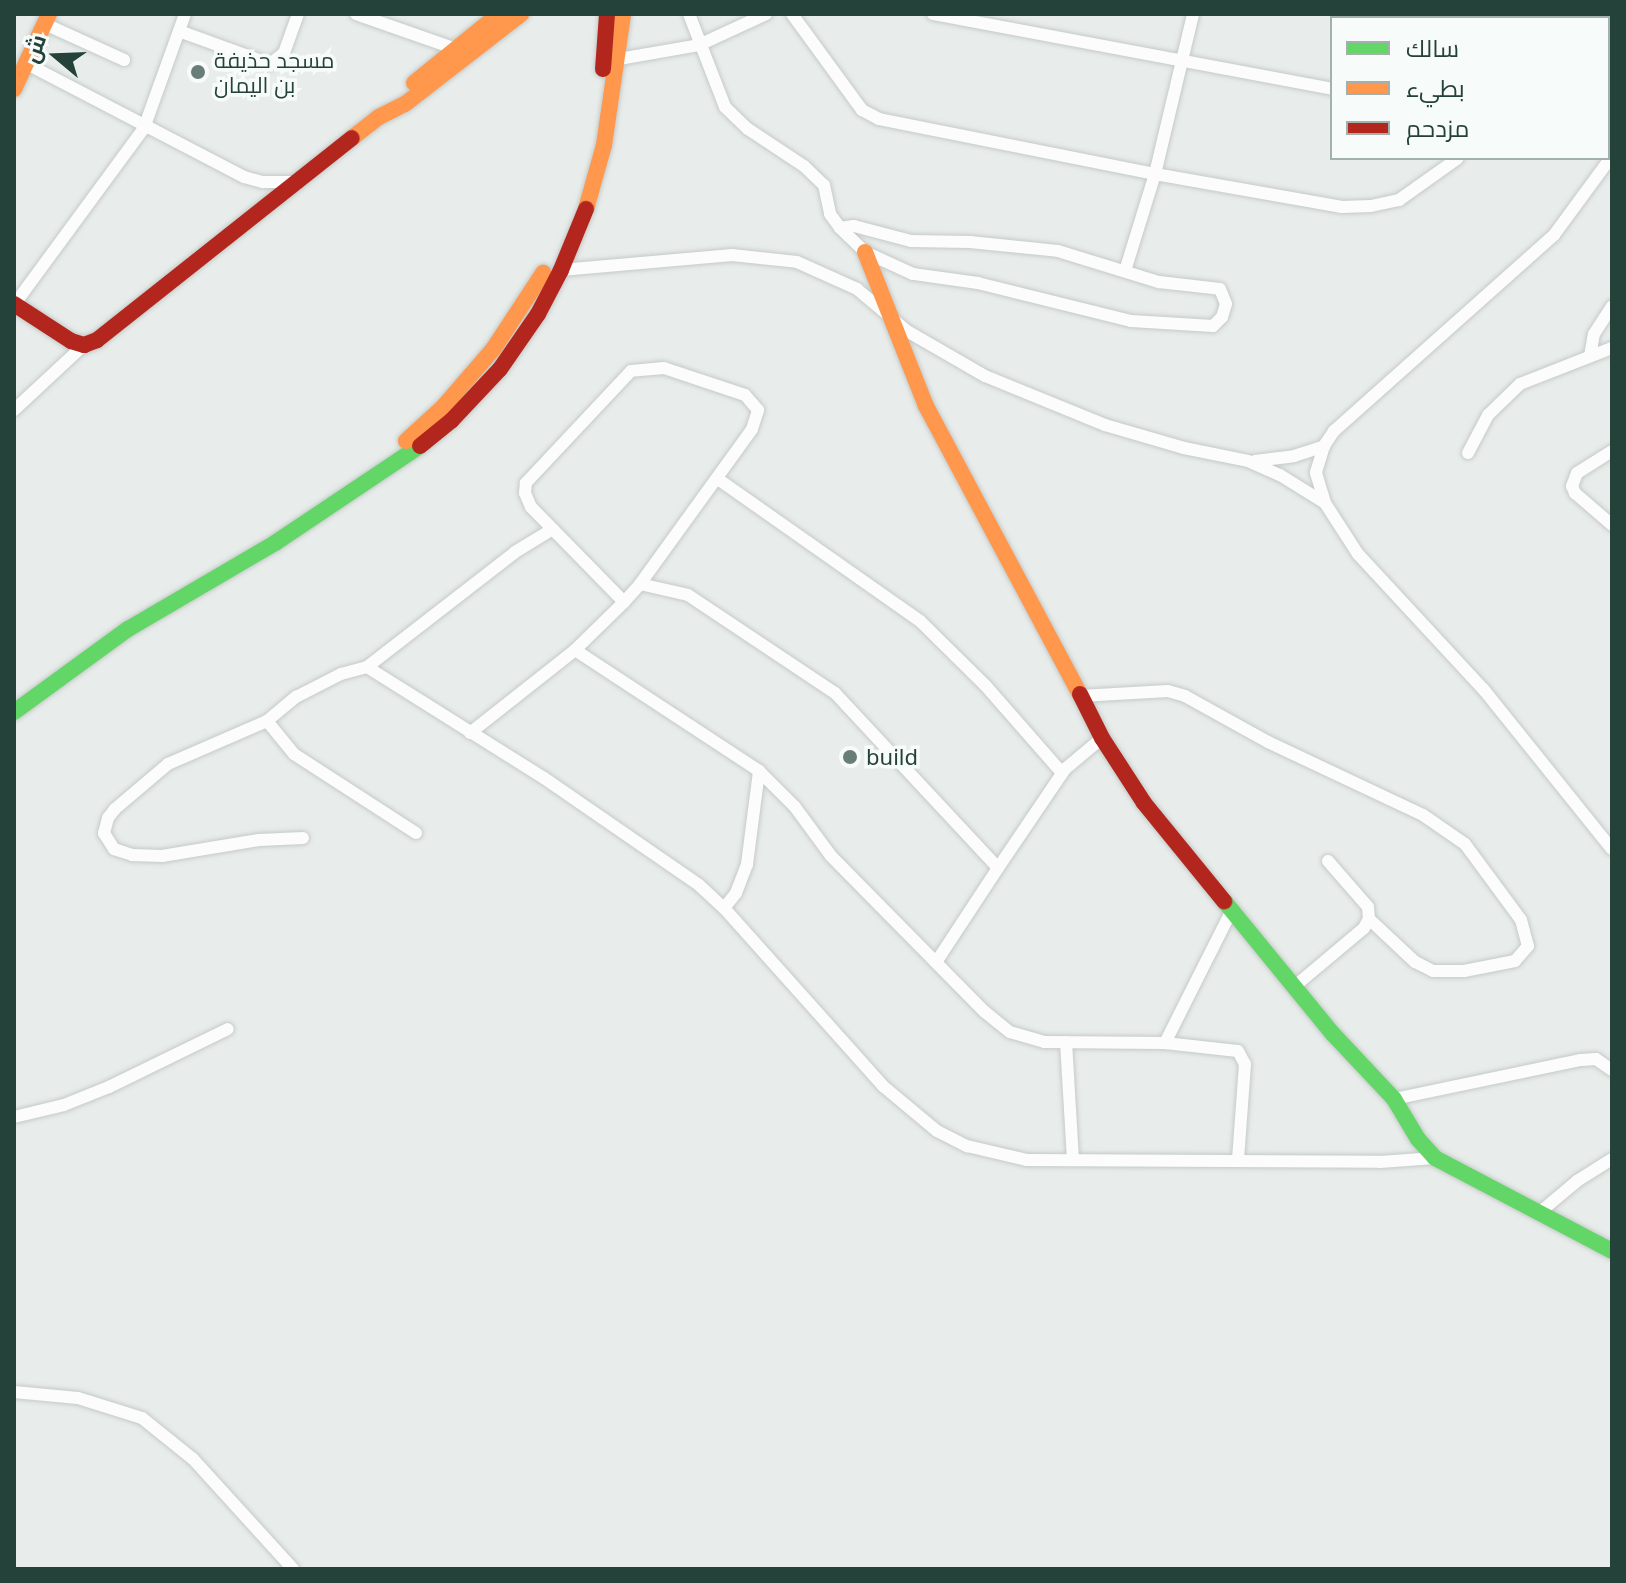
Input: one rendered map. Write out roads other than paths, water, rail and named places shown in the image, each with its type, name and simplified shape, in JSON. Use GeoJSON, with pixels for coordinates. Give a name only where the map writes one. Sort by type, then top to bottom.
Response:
{"type":"FeatureCollection","features":[{"type":"Feature","properties":{"kind":"main road"},"geometry":{"type":"LineString","coordinates":[[379,117],[387,106],[499,14]]}},
{"type":"Feature","properties":{"kind":"main road"},"geometry":{"type":"LineString","coordinates":[[14,304],[71,341],[84,345],[97,340],[294,182],[379,117],[405,104],[521,14]]}},
{"type":"Feature","properties":{"kind":"main road"},"geometry":{"type":"LineString","coordinates":[[14,695],[107,627],[334,490],[404,443],[470,375],[522,309],[564,227],[591,142],[603,74],[607,14]]}},
{"type":"Feature","properties":{"kind":"main road"},"geometry":{"type":"LineString","coordinates":[[14,712],[128,629],[275,543],[420,449],[500,369],[538,314],[561,270],[591,195],[619,59],[623,14]]}},
{"type":"Feature","properties":{"kind":"main road"},"geometry":{"type":"LineString","coordinates":[[14,89],[20,64],[44,17]]}},
{"type":"Feature","properties":{"kind":"main road"},"geometry":{"type":"LineString","coordinates":[[865,252],[926,406],[1013,563],[1102,738],[1144,803],[1333,1034],[1394,1099],[1418,1139],[1435,1158],[1498,1194],[1612,1251]]}},
{"type":"Feature","properties":{"kind":"street"},"geometry":{"type":"LineString","coordinates":[[14,304],[144,128],[185,14]]}},
{"type":"Feature","properties":{"kind":"street"},"geometry":{"type":"LineString","coordinates":[[179,31],[270,64],[284,53],[298,14]]}},
{"type":"Feature","properties":{"kind":"street"},"geometry":{"type":"LineString","coordinates":[[356,14],[456,49]]}},
{"type":"Feature","properties":{"kind":"street"},"geometry":{"type":"LineString","coordinates":[[689,14],[725,107],[748,129],[804,166],[824,185],[828,190],[830,214],[840,228],[865,252],[913,274],[978,283],[1131,321],[1208,327],[1217,325],[1222,317],[1226,297],[1220,289],[1159,282],[1038,248],[911,241],[854,226],[840,228]]}},
{"type":"Feature","properties":{"kind":"street"},"geometry":{"type":"LineString","coordinates":[[619,59],[699,45],[766,14]]}},
{"type":"Feature","properties":{"kind":"street"},"geometry":{"type":"LineString","coordinates":[[792,14],[862,110],[871,117],[1155,174],[1360,208],[1399,200],[1455,160]]}},
{"type":"Feature","properties":{"kind":"street"},"geometry":{"type":"LineString","coordinates":[[933,14],[1004,20],[1182,61],[1330,89]]}},
{"type":"Feature","properties":{"kind":"street"},"geometry":{"type":"LineString","coordinates":[[1125,271],[1155,174],[1193,14]]}},
{"type":"Feature","properties":{"kind":"street"},"geometry":{"type":"LineString","coordinates":[[44,17],[124,60]]}},
{"type":"Feature","properties":{"kind":"street"},"geometry":{"type":"LineString","coordinates":[[20,64],[253,181],[294,182]]}},
{"type":"Feature","properties":{"kind":"street"},"geometry":{"type":"LineString","coordinates":[[1612,156],[1608,170],[1554,235],[1340,425],[1324,446],[1316,473],[1325,503],[1358,554],[1484,690],[1612,849]]}},
{"type":"Feature","properties":{"kind":"street"},"geometry":{"type":"LineString","coordinates":[[561,270],[720,255],[765,256],[828,273],[857,289],[945,355],[1026,394],[1144,437],[1248,461],[1280,475],[1325,503]]}},
{"type":"Feature","properties":{"kind":"street"},"geometry":{"type":"LineString","coordinates":[[1590,356],[1594,334],[1612,306]]}},
{"type":"Feature","properties":{"kind":"street"},"geometry":{"type":"LineString","coordinates":[[14,410],[84,345]]}},
{"type":"Feature","properties":{"kind":"street"},"geometry":{"type":"LineString","coordinates":[[1468,453],[1479,427],[1507,394],[1520,384],[1612,348]]}},
{"type":"Feature","properties":{"kind":"street"},"geometry":{"type":"LineString","coordinates":[[470,733],[575,650],[624,602],[640,584],[718,479],[757,419],[755,404],[737,392],[683,372],[653,367],[631,371],[526,483],[526,499],[624,602]]}},
{"type":"Feature","properties":{"kind":"street"},"geometry":{"type":"LineString","coordinates":[[1248,461],[1279,459],[1324,446]]}},
{"type":"Feature","properties":{"kind":"street"},"geometry":{"type":"LineString","coordinates":[[1612,451],[1577,473],[1572,486],[1575,493],[1612,525]]}},
{"type":"Feature","properties":{"kind":"street"},"geometry":{"type":"LineString","coordinates":[[718,479],[920,621],[985,685],[1062,773]]}},
{"type":"Feature","properties":{"kind":"street"},"geometry":{"type":"LineString","coordinates":[[303,838],[259,840],[162,856],[121,853],[109,845],[104,833],[108,818],[115,809],[168,764],[267,721],[296,697],[341,674],[367,667],[515,552],[553,529]]}},
{"type":"Feature","properties":{"kind":"street"},"geometry":{"type":"LineString","coordinates":[[640,584],[688,595],[835,693],[998,868]]}},
{"type":"Feature","properties":{"kind":"street"},"geometry":{"type":"LineString","coordinates":[[575,650],[759,771],[795,807],[831,856],[985,1012],[1010,1032],[1030,1040],[1165,1043],[1228,1048],[1244,1058],[1238,1159]]}},
{"type":"Feature","properties":{"kind":"street"},"geometry":{"type":"LineString","coordinates":[[367,667],[544,778],[668,863],[724,908],[883,1086],[937,1131],[991,1154],[1027,1160],[1380,1162],[1435,1158]]}},
{"type":"Feature","properties":{"kind":"street"},"geometry":{"type":"LineString","coordinates":[[1080,696],[1176,693],[1268,742],[1423,815],[1465,844],[1521,920],[1528,946],[1515,961],[1464,971],[1433,971],[1415,962],[1369,919]]}},
{"type":"Feature","properties":{"kind":"street"},"geometry":{"type":"LineString","coordinates":[[267,721],[294,754],[416,833]]}},
{"type":"Feature","properties":{"kind":"street"},"geometry":{"type":"LineString","coordinates":[[937,961],[1062,773],[1102,738]]}},
{"type":"Feature","properties":{"kind":"street"},"geometry":{"type":"LineString","coordinates":[[724,908],[736,893],[747,864],[759,771]]}},
{"type":"Feature","properties":{"kind":"street"},"geometry":{"type":"LineString","coordinates":[[1295,986],[1364,928],[1369,919],[1368,907],[1328,861]]}},
{"type":"Feature","properties":{"kind":"street"},"geometry":{"type":"LineString","coordinates":[[1165,1043],[1232,910]]}},
{"type":"Feature","properties":{"kind":"street"},"geometry":{"type":"LineString","coordinates":[[14,1117],[64,1105],[109,1087],[228,1029]]}},
{"type":"Feature","properties":{"kind":"street"},"geometry":{"type":"LineString","coordinates":[[1066,1042],[1073,1160]]}},
{"type":"Feature","properties":{"kind":"street"},"geometry":{"type":"LineString","coordinates":[[1394,1099],[1581,1060],[1596,1059],[1612,1070]]}},
{"type":"Feature","properties":{"kind":"street"},"geometry":{"type":"LineString","coordinates":[[1539,1213],[1577,1181],[1612,1159]]}},
{"type":"Feature","properties":{"kind":"street"},"geometry":{"type":"LineString","coordinates":[[14,1392],[78,1398],[142,1418],[193,1459],[293,1569]]}},
{"type":"Feature","properties":{"kind":"place","name":"مسجد حذيفة بن اليمان"},"geometry":{"type":"Point","coordinates":[198,72]}},
{"type":"Feature","properties":{"kind":"place","name":"build"},"geometry":{"type":"Point","coordinates":[850,757]}}]}
